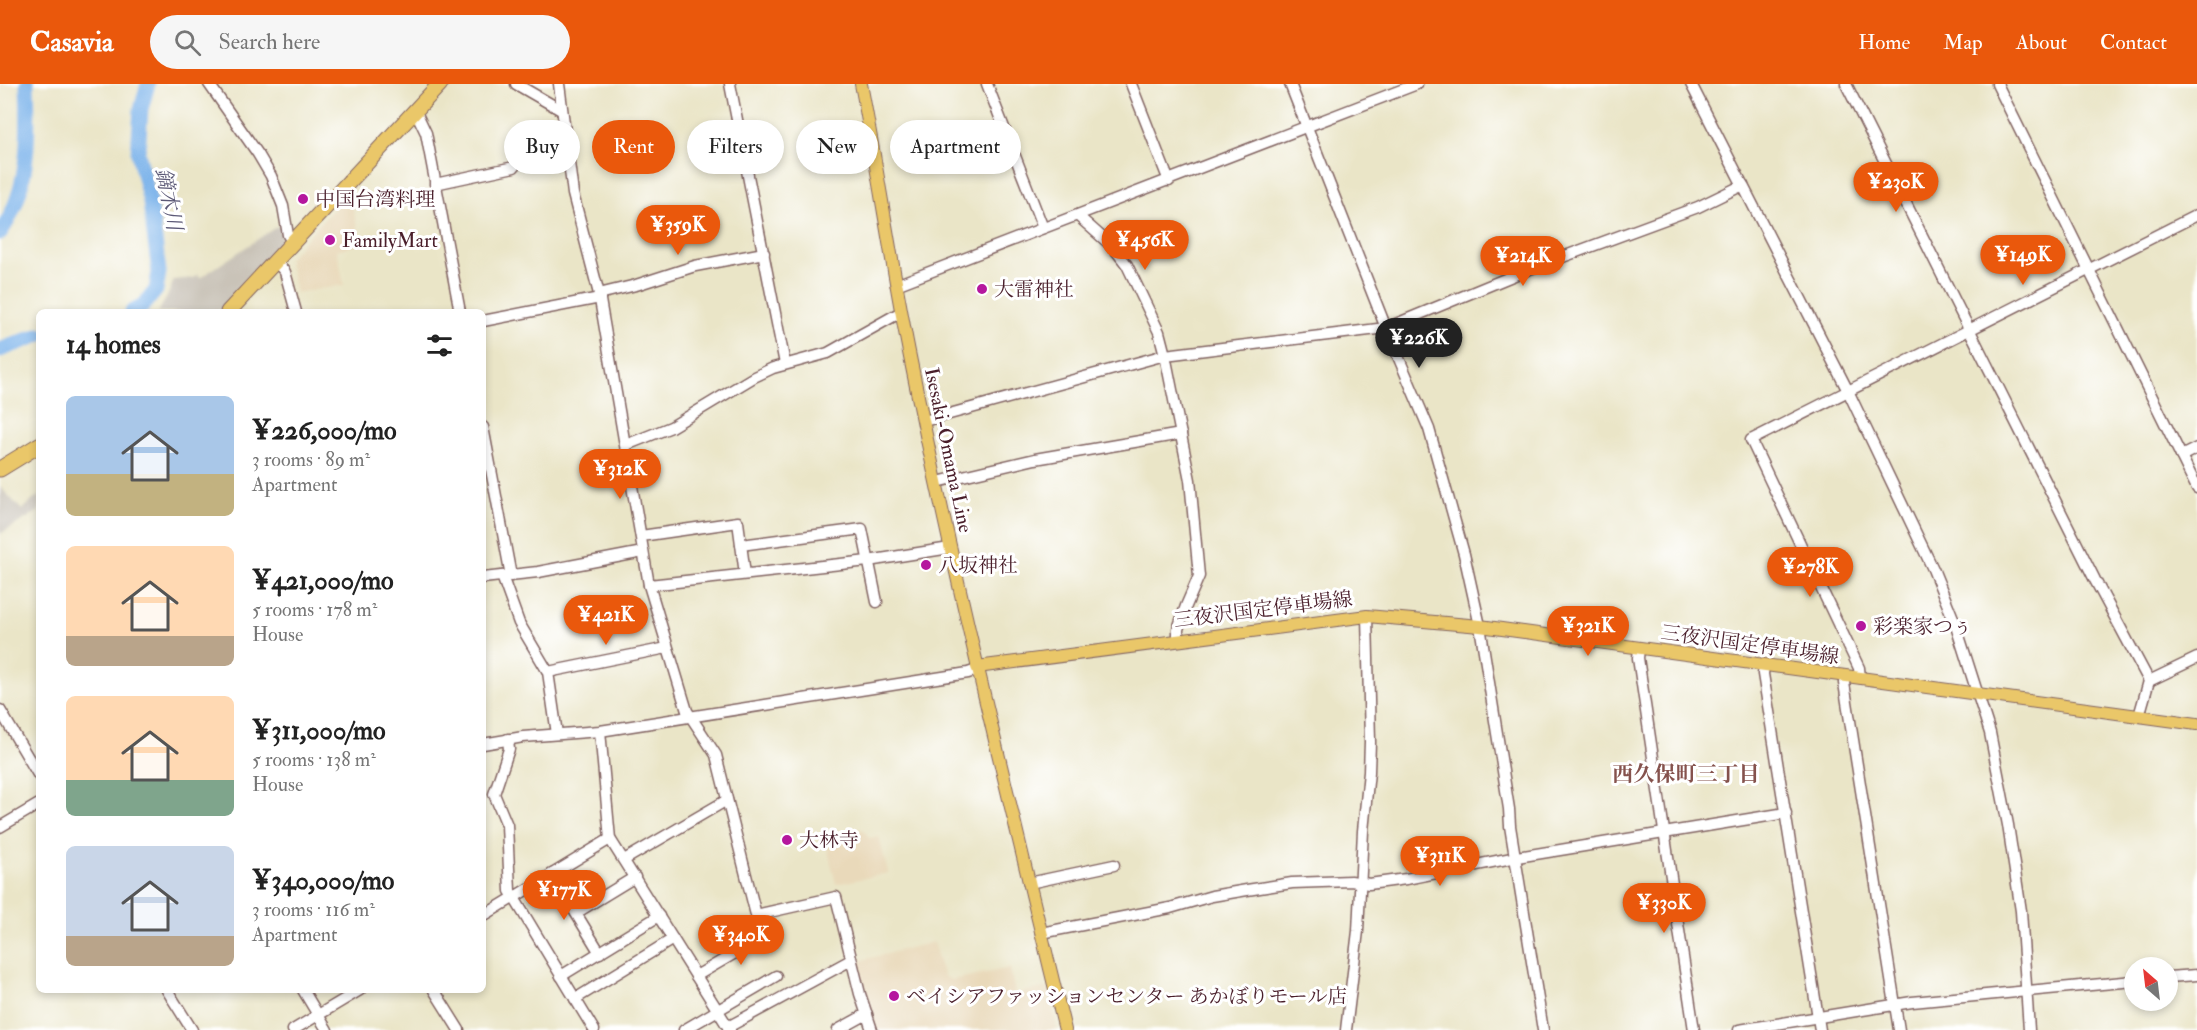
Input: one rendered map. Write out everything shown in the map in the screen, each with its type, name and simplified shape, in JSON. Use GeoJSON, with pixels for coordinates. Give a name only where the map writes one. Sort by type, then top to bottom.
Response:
{"type":"FeatureCollection","features":[{"type":"Feature","properties":{"kind":"highway"},"geometry":{"type":"LineString","coordinates":[[231,309],[440,84]]}},
{"type":"Feature","properties":{"kind":"highway"},"geometry":{"type":"LineString","coordinates":[[0,469],[36,447]]}},
{"type":"Feature","properties":{"kind":"main road","name":"Isesaki-Omama Line"},"geometry":{"type":"LineString","coordinates":[[861,84],[901,312],[950,548],[1065,1030]]}},
{"type":"Feature","properties":{"kind":"main road","name":"三夜沢国定停車場線"},"geometry":{"type":"LineString","coordinates":[[977,667],[1366,616],[1480,626],[2197,724]]}},
{"type":"Feature","properties":{"kind":"street"},"geometry":{"type":"LineString","coordinates":[[208,84],[246,135],[271,176],[283,206],[288,235],[293,243]]}},
{"type":"Feature","properties":{"kind":"street"},"geometry":{"type":"LineString","coordinates":[[516,84],[561,110]]}},
{"type":"Feature","properties":{"kind":"street"},"geometry":{"type":"LineString","coordinates":[[559,84],[576,212],[600,296],[649,585],[690,716],[716,755],[753,909],[756,915],[836,897],[851,960],[872,1030]]}},
{"type":"Feature","properties":{"kind":"street"},"geometry":{"type":"LineString","coordinates":[[730,84],[785,364]]}},
{"type":"Feature","properties":{"kind":"street"},"geometry":{"type":"LineString","coordinates":[[987,84],[1043,228]]}},
{"type":"Feature","properties":{"kind":"street"},"geometry":{"type":"LineString","coordinates":[[1131,84],[1168,181]]}},
{"type":"Feature","properties":{"kind":"street"},"geometry":{"type":"LineString","coordinates":[[1290,84],[1386,328],[1429,429],[1464,554],[1480,626],[1543,1030]]}},
{"type":"Feature","properties":{"kind":"street"},"geometry":{"type":"LineString","coordinates":[[897,285],[1417,84]]}},
{"type":"Feature","properties":{"kind":"street"},"geometry":{"type":"LineString","coordinates":[[1691,84],[1848,391],[1955,623],[1990,733],[2012,846],[2021,911],[2029,1030]]}},
{"type":"Feature","properties":{"kind":"street"},"geometry":{"type":"LineString","coordinates":[[1846,84],[2095,580],[2149,681],[2139,716]]}},
{"type":"Feature","properties":{"kind":"street"},"geometry":{"type":"LineString","coordinates":[[1997,84],[2197,488]]}},
{"type":"Feature","properties":{"kind":"street"},"geometry":{"type":"LineString","coordinates":[[415,110],[426,133],[459,309]]}},
{"type":"Feature","properties":{"kind":"street"},"geometry":{"type":"LineString","coordinates":[[435,184],[504,169]]}},
{"type":"Feature","properties":{"kind":"street"},"geometry":{"type":"LineString","coordinates":[[924,421],[1165,356],[1386,328],[1522,272],[1698,207],[1743,185]]}},
{"type":"Feature","properties":{"kind":"street"},"geometry":{"type":"LineString","coordinates":[[1860,678],[1859,668],[1751,440],[2197,215]]}},
{"type":"Feature","properties":{"kind":"street"},"geometry":{"type":"LineString","coordinates":[[1078,216],[1114,248],[1127,265],[1159,333],[1165,356],[1190,480],[1199,576],[1183,614],[1178,629],[1178,639]]}},
{"type":"Feature","properties":{"kind":"street"},"geometry":{"type":"LineString","coordinates":[[486,320],[600,296],[695,266],[764,253]]}},
{"type":"Feature","properties":{"kind":"street"},"geometry":{"type":"LineString","coordinates":[[276,262],[285,272],[295,309]]}},
{"type":"Feature","properties":{"kind":"street"},"geometry":{"type":"LineString","coordinates":[[626,445],[671,428],[754,377],[785,364],[828,353],[901,312]]}},
{"type":"Feature","properties":{"kind":"street"},"geometry":{"type":"LineString","coordinates":[[937,482],[1035,459],[1181,434]]}},
{"type":"Feature","properties":{"kind":"street"},"geometry":{"type":"LineString","coordinates":[[486,446],[507,576],[519,623],[548,672],[557,735]]}},
{"type":"Feature","properties":{"kind":"street"},"geometry":{"type":"LineString","coordinates":[[2181,456],[2197,448]]}},
{"type":"Feature","properties":{"kind":"street"},"geometry":{"type":"LineString","coordinates":[[641,536],[738,522],[745,574]]}},
{"type":"Feature","properties":{"kind":"street"},"geometry":{"type":"LineString","coordinates":[[741,545],[862,529],[877,602]]}},
{"type":"Feature","properties":{"kind":"street"},"geometry":{"type":"LineString","coordinates":[[649,585],[868,561],[950,548]]}},
{"type":"Feature","properties":{"kind":"street"},"geometry":{"type":"LineString","coordinates":[[486,578],[643,552]]}},
{"type":"Feature","properties":{"kind":"street"},"geometry":{"type":"LineString","coordinates":[[1346,1030],[1358,931],[1370,742],[1366,616]]}},
{"type":"Feature","properties":{"kind":"street"},"geometry":{"type":"LineString","coordinates":[[548,672],[667,648]]}},
{"type":"Feature","properties":{"kind":"street"},"geometry":{"type":"LineString","coordinates":[[1639,649],[1638,658],[1663,834],[1694,1030]]}},
{"type":"Feature","properties":{"kind":"street"},"geometry":{"type":"LineString","coordinates":[[2149,681],[2197,658]]}},
{"type":"Feature","properties":{"kind":"street"},"geometry":{"type":"LineString","coordinates":[[1764,666],[1763,674],[1820,1030]]}},
{"type":"Feature","properties":{"kind":"street"},"geometry":{"type":"LineString","coordinates":[[486,743],[508,739],[600,731],[968,673],[977,667]]}},
{"type":"Feature","properties":{"kind":"street"},"geometry":{"type":"LineString","coordinates":[[1845,677],[1844,683],[1899,1030]]}},
{"type":"Feature","properties":{"kind":"street"},"geometry":{"type":"LineString","coordinates":[[0,710],[36,772]]}},
{"type":"Feature","properties":{"kind":"street"},"geometry":{"type":"LineString","coordinates":[[600,731],[610,839],[729,1029],[851,960]]}},
{"type":"Feature","properties":{"kind":"street"},"geometry":{"type":"LineString","coordinates":[[508,739],[509,749],[494,794],[507,825],[510,891],[594,1030]]}},
{"type":"Feature","properties":{"kind":"street"},"geometry":{"type":"LineString","coordinates":[[624,860],[727,800]]}},
{"type":"Feature","properties":{"kind":"street"},"geometry":{"type":"LineString","coordinates":[[0,827],[36,806]]}},
{"type":"Feature","properties":{"kind":"street"},"geometry":{"type":"LineString","coordinates":[[1041,933],[1258,888],[1292,883],[1351,881],[1369,884],[1406,879],[1516,857],[1786,813]]}},
{"type":"Feature","properties":{"kind":"street"},"geometry":{"type":"LineString","coordinates":[[486,914],[610,839]]}},
{"type":"Feature","properties":{"kind":"street"},"geometry":{"type":"LineString","coordinates":[[1029,883],[1114,865]]}},
{"type":"Feature","properties":{"kind":"street"},"geometry":{"type":"LineString","coordinates":[[552,874],[600,953]]}},
{"type":"Feature","properties":{"kind":"street"},"geometry":{"type":"LineString","coordinates":[[576,913],[635,877]]}},
{"type":"Feature","properties":{"kind":"street"},"geometry":{"type":"LineString","coordinates":[[561,976],[659,916]]}},
{"type":"Feature","properties":{"kind":"street"},"geometry":{"type":"LineString","coordinates":[[696,976],[771,932]]}},
{"type":"Feature","properties":{"kind":"street"},"geometry":{"type":"LineString","coordinates":[[575,999],[673,939]]}},
{"type":"Feature","properties":{"kind":"street"},"geometry":{"type":"LineString","coordinates":[[2178,976],[2197,975]]}},
{"type":"Feature","properties":{"kind":"street"},"geometry":{"type":"LineString","coordinates":[[684,1030],[776,976]]}},
{"type":"Feature","properties":{"kind":"street"},"geometry":{"type":"LineString","coordinates":[[1739,1030],[1895,1005],[2124,982]]}},
{"type":"Feature","properties":{"kind":"street"},"geometry":{"type":"LineString","coordinates":[[169,993],[192,1030]]}},
{"type":"Feature","properties":{"kind":"street"},"geometry":{"type":"LineString","coordinates":[[305,993],[327,1030]]}},
{"type":"Feature","properties":{"kind":"street"},"geometry":{"type":"LineString","coordinates":[[293,1030],[355,993]]}},
{"type":"Feature","properties":{"kind":"street"},"geometry":{"type":"LineString","coordinates":[[436,993],[459,1030]]}},
{"type":"Feature","properties":{"kind":"street"},"geometry":{"type":"LineString","coordinates":[[838,1030],[867,1014]]}},
{"type":"Feature","properties":{"kind":"shaded area","name":"FamilyMart"},"geometry":{"type":"Polygon","coordinates":[[[349,192],[359,234],[355,236],[356,245],[337,250],[344,285],[296,293],[288,259],[349,192]]]}},
{"type":"Feature","properties":{"kind":"shaded area"},"geometry":{"type":"Polygon","coordinates":[[[279,225],[282,228],[281,246],[221,309],[160,309],[174,280],[194,278],[197,274],[200,278],[279,225]]]}},
{"type":"Feature","properties":{"kind":"shaded area"},"geometry":{"type":"Polygon","coordinates":[[[0,487],[22,510],[36,498],[36,513],[0,534],[0,487]]]}},
{"type":"Feature","properties":{"kind":"shaded area"},"geometry":{"type":"Polygon","coordinates":[[[863,829],[869,838],[879,836],[888,873],[836,884],[825,837],[863,829]]]}},
{"type":"Feature","properties":{"kind":"shaded area"},"geometry":{"type":"Polygon","coordinates":[[[933,942],[944,977],[952,980],[1010,968],[1015,994],[1048,987],[1057,1030],[876,1030],[862,986],[858,961],[933,942]]]}},
{"type":"Feature","properties":{"kind":"waterway"},"geometry":{"type":"LineString","coordinates":[[0,233],[17,199],[26,162],[27,84]]}},
{"type":"Feature","properties":{"kind":"waterway","name":"鏑木川"},"geometry":{"type":"LineString","coordinates":[[138,309],[143,306],[156,290],[159,272],[150,202],[138,153],[141,109],[148,84]]}},
{"type":"Feature","properties":{"kind":"waterway","name":"鏑木川"},"geometry":{"type":"LineString","coordinates":[[0,350],[36,336]]}},
{"type":"Feature","properties":{"kind":"place","name":"中国台湾料理"},"geometry":{"type":"Point","coordinates":[303,199]}},
{"type":"Feature","properties":{"kind":"place","name":"FamilyMart"},"geometry":{"type":"Point","coordinates":[330,240]}},
{"type":"Feature","properties":{"kind":"place","name":"大雷神社"},"geometry":{"type":"Point","coordinates":[982,289]}},
{"type":"Feature","properties":{"kind":"place","name":"八坂神社"},"geometry":{"type":"Point","coordinates":[926,565]}},
{"type":"Feature","properties":{"kind":"place","name":"彩楽家つぅ"},"geometry":{"type":"Point","coordinates":[1861,626]}},
{"type":"Feature","properties":{"kind":"place","name":"大林寺"},"geometry":{"type":"Point","coordinates":[787,840]}},
{"type":"Feature","properties":{"kind":"place","name":"ベイシアファッションセンター あかぼりモール店"},"geometry":{"type":"Point","coordinates":[894,996]}},
{"type":"Feature","properties":{"kind":"district","name":"西久保町三丁目"},"geometry":{"type":"Point","coordinates":[1686,774]}}]}
